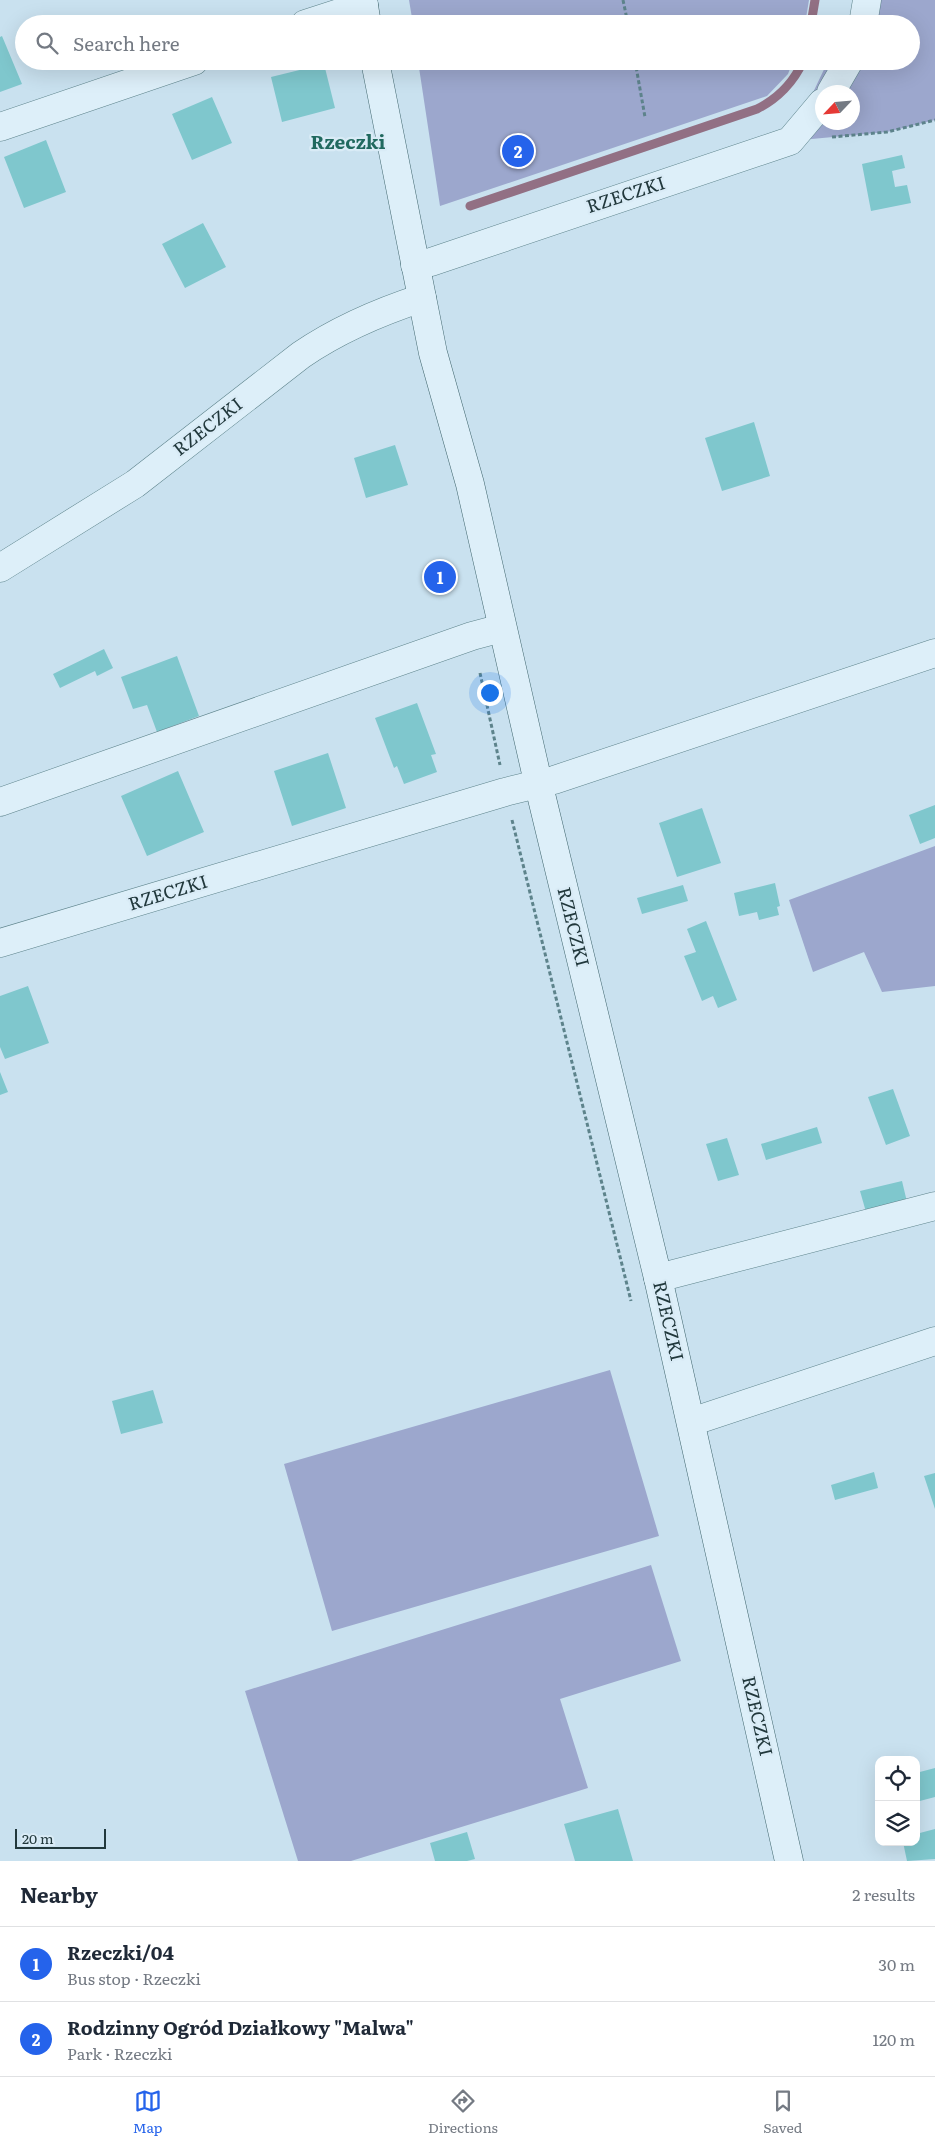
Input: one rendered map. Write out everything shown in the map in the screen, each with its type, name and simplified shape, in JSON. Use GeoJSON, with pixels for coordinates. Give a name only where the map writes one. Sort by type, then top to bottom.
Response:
{"type":"FeatureCollection","features":[{"type":"Feature","properties":{"kind":"street"},"geometry":{"type":"LineString","coordinates":[[864,15],[867,0]]}},
{"type":"Feature","properties":{"kind":"street"},"geometry":{"type":"LineString","coordinates":[[343,15],[365,10]]}},
{"type":"Feature","properties":{"kind":"street"},"geometry":{"type":"LineString","coordinates":[[0,127],[168,70]]}},
{"type":"Feature","properties":{"kind":"street","name":"RZECZKI"},"geometry":{"type":"LineString","coordinates":[[377,70],[433,353],[470,484],[538,782],[658,1278],[789,1861]]}},
{"type":"Feature","properties":{"kind":"street"},"geometry":{"type":"LineString","coordinates":[[835,85],[844,70]]}},
{"type":"Feature","properties":{"kind":"street"},"geometry":{"type":"LineString","coordinates":[[790,141],[815,111]]}},
{"type":"Feature","properties":{"kind":"street","name":"RZECZKI"},"geometry":{"type":"LineString","coordinates":[[415,265],[431,262],[790,141]]}},
{"type":"Feature","properties":{"kind":"street","name":"RZECZKI"},"geometry":{"type":"LineString","coordinates":[[0,568],[135,484],[301,355],[328,337],[362,320],[422,298]]}},
{"type":"Feature","properties":{"kind":"street"},"geometry":{"type":"LineString","coordinates":[[0,802],[463,639],[502,628]]}},
{"type":"Feature","properties":{"kind":"street","name":"RZECZKI"},"geometry":{"type":"LineString","coordinates":[[0,943],[563,776],[935,653]]}},
{"type":"Feature","properties":{"kind":"street"},"geometry":{"type":"LineString","coordinates":[[658,1278],[935,1206]]}},
{"type":"Feature","properties":{"kind":"street"},"geometry":{"type":"LineString","coordinates":[[691,1422],[935,1341]]}},
{"type":"Feature","properties":{"kind":"path"},"geometry":{"type":"LineString","coordinates":[[623,0],[626,15]]}},
{"type":"Feature","properties":{"kind":"path"},"geometry":{"type":"LineString","coordinates":[[637,70],[645,117]]}},
{"type":"Feature","properties":{"kind":"path"},"geometry":{"type":"LineString","coordinates":[[790,141],[887,132],[935,120]]}},
{"type":"Feature","properties":{"kind":"shaded area"},"geometry":{"type":"Polygon","coordinates":[[[409,0],[809,0],[806,15],[412,15],[409,0]]]}},
{"type":"Feature","properties":{"kind":"shaded area"},"geometry":{"type":"Polygon","coordinates":[[[857,0],[935,0],[935,120],[887,132],[790,141],[815,88],[815,130],[860,130],[860,85],[817,85],[824,70],[920,70],[920,15],[850,15],[857,0]]]}},
{"type":"Feature","properties":{"kind":"shaded area"},"geometry":{"type":"Polygon","coordinates":[[[419,70],[790,70],[767,96],[440,206],[419,70]]]}},
{"type":"Feature","properties":{"kind":"shaded area"},"geometry":{"type":"Polygon","coordinates":[[[935,846],[935,986],[882,992],[864,952],[813,972],[789,900],[935,846]]]}},
{"type":"Feature","properties":{"kind":"shaded area"},"geometry":{"type":"Polygon","coordinates":[[[610,1370],[659,1536],[332,1631],[284,1464],[610,1370]]]}},
{"type":"Feature","properties":{"kind":"shaded area"},"geometry":{"type":"Polygon","coordinates":[[[651,1565],[681,1661],[560,1699],[588,1788],[351,1861],[298,1861],[245,1691],[651,1565]]]}},
{"type":"Feature","properties":{"kind":"building"},"geometry":{"type":"Polygon","coordinates":[[[2,36],[22,84],[0,92],[0,37],[2,36]]]}},
{"type":"Feature","properties":{"kind":"building"},"geometry":{"type":"Polygon","coordinates":[[[300,70],[326,70],[335,108],[282,122],[271,77],[300,70]]]}},
{"type":"Feature","properties":{"kind":"building"},"geometry":{"type":"Polygon","coordinates":[[[212,97],[232,143],[192,160],[172,114],[212,97]]]}},
{"type":"Feature","properties":{"kind":"building"},"geometry":{"type":"Polygon","coordinates":[[[46,140],[66,192],[24,208],[4,157],[46,140]]]}},
{"type":"Feature","properties":{"kind":"building"},"geometry":{"type":"Polygon","coordinates":[[[902,155],[905,168],[892,171],[895,187],[907,185],[911,203],[871,211],[862,164],[902,155]]]}},
{"type":"Feature","properties":{"kind":"building"},"geometry":{"type":"Polygon","coordinates":[[[203,223],[226,267],[185,288],[162,244],[203,223]]]}},
{"type":"Feature","properties":{"kind":"building"},"geometry":{"type":"Polygon","coordinates":[[[754,422],[770,476],[722,491],[705,438],[754,422]]]}},
{"type":"Feature","properties":{"kind":"building"},"geometry":{"type":"Polygon","coordinates":[[[395,445],[408,485],[366,498],[354,458],[395,445]]]}},
{"type":"Feature","properties":{"kind":"building"},"geometry":{"type":"Polygon","coordinates":[[[104,649],[113,668],[97,676],[95,671],[60,688],[53,674],[104,649]]]}},
{"type":"Feature","properties":{"kind":"building"},"geometry":{"type":"Polygon","coordinates":[[[177,656],[199,716],[157,732],[147,705],[133,709],[121,677],[177,656]]]}},
{"type":"Feature","properties":{"kind":"building"},"geometry":{"type":"Polygon","coordinates":[[[417,703],[436,754],[431,755],[437,772],[404,784],[397,766],[394,768],[375,718],[417,703]]]}},
{"type":"Feature","properties":{"kind":"building"},"geometry":{"type":"Polygon","coordinates":[[[328,753],[346,808],[292,826],[274,771],[328,753]]]}},
{"type":"Feature","properties":{"kind":"building"},"geometry":{"type":"Polygon","coordinates":[[[178,771],[204,832],[147,856],[121,796],[178,771]]]}},
{"type":"Feature","properties":{"kind":"building"},"geometry":{"type":"Polygon","coordinates":[[[935,805],[935,838],[920,844],[909,815],[935,805]]]}},
{"type":"Feature","properties":{"kind":"building"},"geometry":{"type":"Polygon","coordinates":[[[702,808],[721,863],[677,877],[659,823],[702,808]]]}},
{"type":"Feature","properties":{"kind":"building"},"geometry":{"type":"Polygon","coordinates":[[[775,883],[780,906],[777,907],[779,915],[759,920],[757,912],[739,916],[734,893],[775,883]]]}},
{"type":"Feature","properties":{"kind":"building"},"geometry":{"type":"Polygon","coordinates":[[[683,885],[688,901],[642,914],[637,898],[683,885]]]}},
{"type":"Feature","properties":{"kind":"building"},"geometry":{"type":"Polygon","coordinates":[[[706,921],[737,1000],[718,1008],[713,996],[702,1001],[684,956],[696,952],[687,929],[706,921]]]}},
{"type":"Feature","properties":{"kind":"building"},"geometry":{"type":"Polygon","coordinates":[[[28,986],[49,1043],[5,1059],[0,1047],[0,996],[28,986]]]}},
{"type":"Feature","properties":{"kind":"building"},"geometry":{"type":"Polygon","coordinates":[[[0,1072],[8,1092],[0,1095],[0,1072]]]}},
{"type":"Feature","properties":{"kind":"building"},"geometry":{"type":"Polygon","coordinates":[[[893,1089],[910,1136],[886,1145],[868,1097],[893,1089]]]}},
{"type":"Feature","properties":{"kind":"building"},"geometry":{"type":"Polygon","coordinates":[[[817,1127],[822,1143],[766,1160],[761,1144],[817,1127]]]}},
{"type":"Feature","properties":{"kind":"building"},"geometry":{"type":"Polygon","coordinates":[[[727,1138],[739,1175],[718,1181],[706,1144],[727,1138]]]}},
{"type":"Feature","properties":{"kind":"building"},"geometry":{"type":"Polygon","coordinates":[[[902,1181],[907,1202],[866,1212],[860,1191],[902,1181]]]}},
{"type":"Feature","properties":{"kind":"building"},"geometry":{"type":"Polygon","coordinates":[[[153,1390],[163,1423],[121,1434],[112,1401],[153,1390]]]}},
{"type":"Feature","properties":{"kind":"building"},"geometry":{"type":"Polygon","coordinates":[[[874,1472],[878,1488],[835,1500],[831,1485],[874,1472]]]}},
{"type":"Feature","properties":{"kind":"building"},"geometry":{"type":"Polygon","coordinates":[[[935,1473],[935,1509],[924,1476],[935,1473]]]}},
{"type":"Feature","properties":{"kind":"building"},"geometry":{"type":"Polygon","coordinates":[[[935,1768],[935,1797],[920,1801],[920,1772],[935,1768]]]}},
{"type":"Feature","properties":{"kind":"building"},"geometry":{"type":"Polygon","coordinates":[[[618,1809],[633,1861],[575,1861],[564,1824],[618,1809]]]}},
{"type":"Feature","properties":{"kind":"building"},"geometry":{"type":"Polygon","coordinates":[[[935,1829],[935,1859],[907,1861],[904,1846],[920,1846],[920,1833],[935,1829]]]}},
{"type":"Feature","properties":{"kind":"building"},"geometry":{"type":"Polygon","coordinates":[[[467,1832],[475,1859],[467,1861],[435,1861],[430,1843],[467,1832]]]}},
{"type":"Feature","properties":{"kind":"waterway"},"geometry":{"type":"LineString","coordinates":[[812,15],[815,0]]}},
{"type":"Feature","properties":{"kind":"waterway"},"geometry":{"type":"LineString","coordinates":[[470,206],[757,109],[784,89],[798,70]]}},
{"type":"Feature","properties":{"kind":"place","name":"Rodzinny Ogród Działkowy \"Malwa\""},"geometry":{"type":"Point","coordinates":[518,151]}},
{"type":"Feature","properties":{"kind":"place","name":"Rzeczki/04"},"geometry":{"type":"Point","coordinates":[440,577]}},
{"type":"Feature","properties":{"kind":"district","name":"Rzeczki"},"geometry":{"type":"Point","coordinates":[348,142]}}]}
